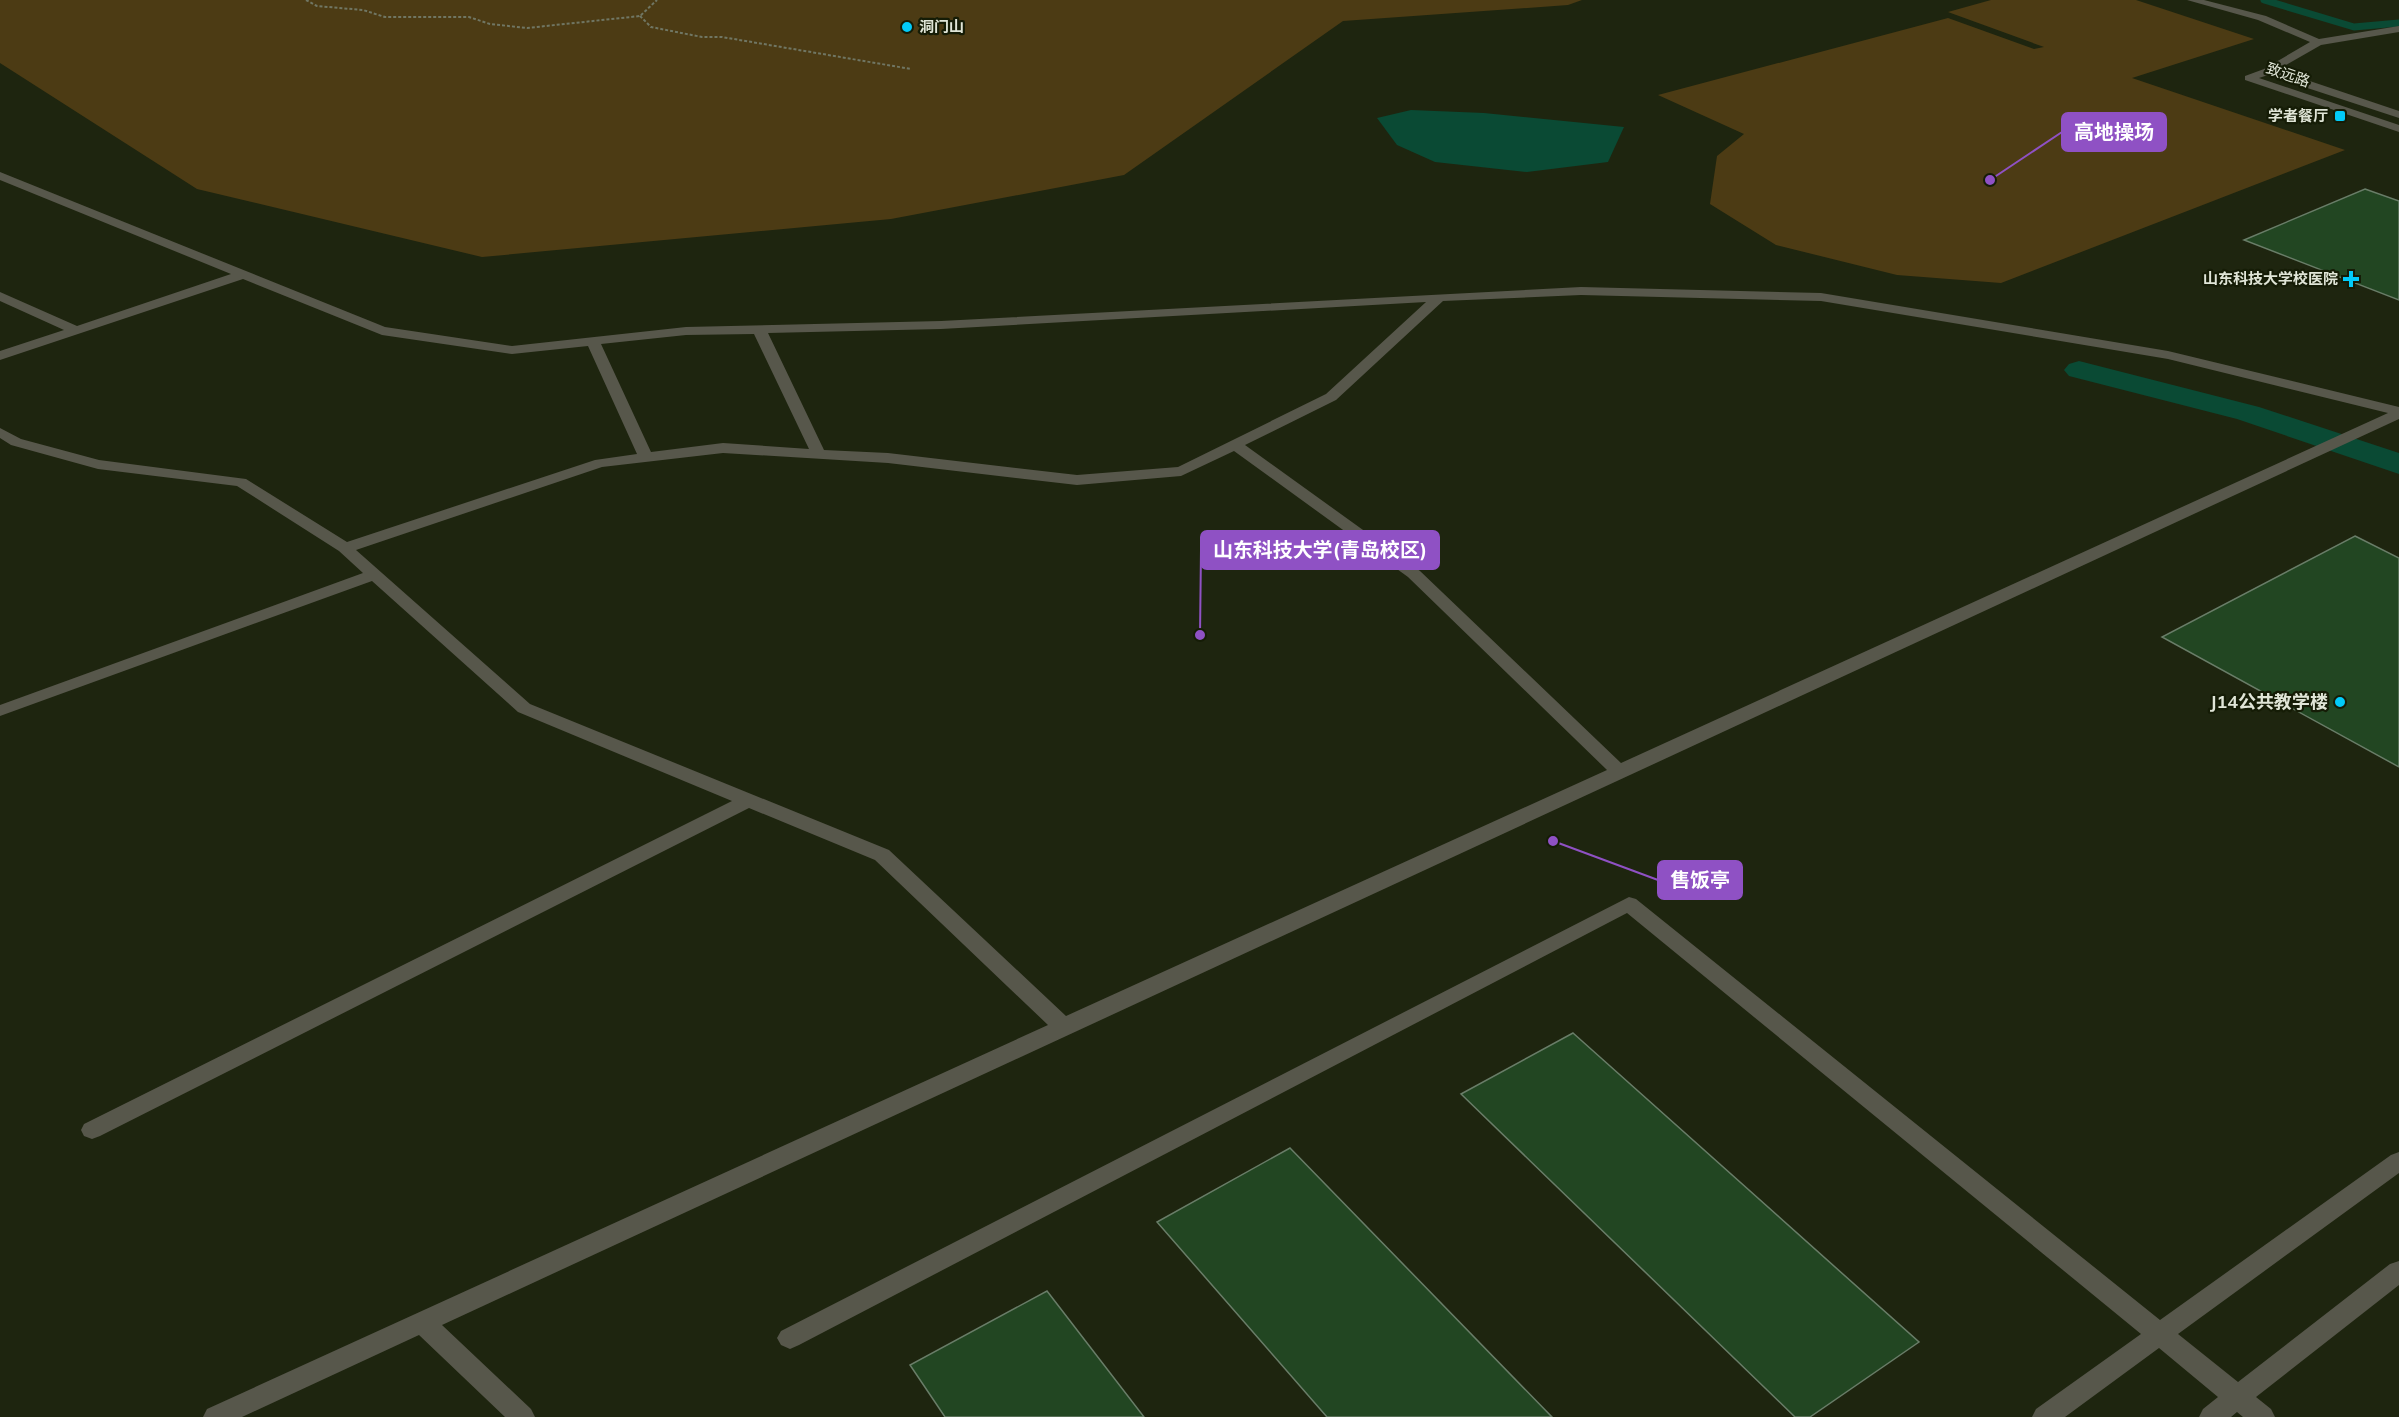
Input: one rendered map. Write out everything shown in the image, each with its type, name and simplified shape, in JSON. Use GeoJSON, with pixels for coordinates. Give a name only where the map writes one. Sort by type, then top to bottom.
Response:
{"type":"FeatureCollection","features":[{"type":"Feature","properties":{"kind":"lane"},"geometry":{"type":"LineString","coordinates":[[2192,0],[2262,18],[2318,42]]}},
{"type":"Feature","properties":{"kind":"lane"},"geometry":{"type":"LineString","coordinates":[[2268,71],[2318,42],[2399,29]]}},
{"type":"Feature","properties":{"kind":"lane","name":"致远路"},"geometry":{"type":"LineString","coordinates":[[2399,115],[2268,71],[2249,78],[2399,129]]}},
{"type":"Feature","properties":{"kind":"lane"},"geometry":{"type":"LineString","coordinates":[[0,176],[382,331],[512,350],[686,331],[941,325],[1581,291],[1821,297],[2168,355],[2399,412]]}},
{"type":"Feature","properties":{"kind":"lane"},"geometry":{"type":"LineString","coordinates":[[0,356],[242,275]]}},
{"type":"Feature","properties":{"kind":"lane"},"geometry":{"type":"LineString","coordinates":[[0,296],[76,330]]}},
{"type":"Feature","properties":{"kind":"lane"},"geometry":{"type":"LineString","coordinates":[[345,548],[600,463],[723,448],[888,458],[1077,480],[1181,471],[1330,397],[1439,297]]}},
{"type":"Feature","properties":{"kind":"lane"},"geometry":{"type":"LineString","coordinates":[[759,329],[819,454]]}},
{"type":"Feature","properties":{"kind":"lane"},"geometry":{"type":"LineString","coordinates":[[593,341],[646,457]]}},
{"type":"Feature","properties":{"kind":"lane"},"geometry":{"type":"LineString","coordinates":[[216,1417],[2399,412]]}},
{"type":"Feature","properties":{"kind":"lane"},"geometry":{"type":"LineString","coordinates":[[0,432],[16,442],[98,464],[241,482],[345,548],[524,708],[882,855],[1064,1027]]}},
{"type":"Feature","properties":{"kind":"lane"},"geometry":{"type":"LineString","coordinates":[[1234,444],[1414,574],[1619,771]]}},
{"type":"Feature","properties":{"kind":"lane"},"geometry":{"type":"LineString","coordinates":[[0,711],[374,575]]}},
{"type":"Feature","properties":{"kind":"lane"},"geometry":{"type":"LineString","coordinates":[[92,1130],[749,800]]}},
{"type":"Feature","properties":{"kind":"lane"},"geometry":{"type":"LineString","coordinates":[[789,1338],[1629,904],[2262,1417]]}},
{"type":"Feature","properties":{"kind":"lane"},"geometry":{"type":"LineString","coordinates":[[2045,1417],[2399,1161]]}},
{"type":"Feature","properties":{"kind":"lane"},"geometry":{"type":"LineString","coordinates":[[2212,1417],[2399,1271]]}},
{"type":"Feature","properties":{"kind":"lane"},"geometry":{"type":"LineString","coordinates":[[422,1322],[522,1417]]}},
{"type":"Feature","properties":{"kind":"path"},"geometry":{"type":"LineString","coordinates":[[306,0],[317,6],[357,9],[385,17],[470,17],[490,24],[527,28],[640,16],[657,0]]}},
{"type":"Feature","properties":{"kind":"path"},"geometry":{"type":"LineString","coordinates":[[640,16],[651,27],[702,37],[722,37],[911,69]]}},
{"type":"Feature","properties":{"kind":"shaded area"},"geometry":{"type":"Polygon","coordinates":[[[0,0],[1582,0],[1568,5],[1343,21],[1124,175],[891,219],[482,257],[197,189],[0,63],[0,0]]]}},
{"type":"Feature","properties":{"kind":"shaded area"},"geometry":{"type":"Polygon","coordinates":[[[1991,0],[2136,0],[2254,39],[2132,78],[2345,150],[2001,283],[1897,275],[1776,245],[1710,204],[1717,156],[1744,134],[1658,95],[1948,18],[2034,49],[2044,47],[1948,12],[1991,0]]]}},
{"type":"Feature","properties":{"kind":"shaded area"},"geometry":{"type":"Polygon","coordinates":[[[1411,110],[1484,113],[1624,127],[1608,162],[1527,172],[1435,162],[1397,145],[1377,118],[1411,110]]]}},
{"type":"Feature","properties":{"kind":"building","name":"山东科技大学校医院"},"geometry":{"type":"Polygon","coordinates":[[[2365,189],[2399,201],[2399,300],[2244,240],[2365,189]]]}},
{"type":"Feature","properties":{"kind":"building","name":"J14公共教学楼"},"geometry":{"type":"Polygon","coordinates":[[[2355,536],[2399,558],[2399,767],[2162,637],[2355,536]]]}},
{"type":"Feature","properties":{"kind":"building"},"geometry":{"type":"Polygon","coordinates":[[[1573,1033],[1919,1342],[1810,1417],[1795,1417],[1461,1094],[1573,1033]]]}},
{"type":"Feature","properties":{"kind":"building"},"geometry":{"type":"Polygon","coordinates":[[[1290,1148],[1552,1417],[1327,1417],[1157,1222],[1290,1148]]]}},
{"type":"Feature","properties":{"kind":"building"},"geometry":{"type":"Polygon","coordinates":[[[1047,1291],[1144,1417],[945,1417],[910,1365],[1047,1291]]]}},
{"type":"Feature","properties":{"kind":"waterway"},"geometry":{"type":"LineString","coordinates":[[2264,0],[2354,27],[2399,23]]}},
{"type":"Feature","properties":{"kind":"waterway"},"geometry":{"type":"LineString","coordinates":[[2079,370],[2248,413],[2399,464]]}},
{"type":"Feature","properties":{"kind":"place","name":"洞门山"},"geometry":{"type":"Point","coordinates":[907,27]}},
{"type":"Feature","properties":{"kind":"place","name":"学者餐厅"},"geometry":{"type":"Point","coordinates":[2340,116]}},
{"type":"Feature","properties":{"kind":"place","name":"高地操场"},"geometry":{"type":"Point","coordinates":[1990,180]}},
{"type":"Feature","properties":{"kind":"place","name":"山东科技大学校医院"},"geometry":{"type":"Point","coordinates":[2351,279]}},
{"type":"Feature","properties":{"kind":"place","name":"山东科技大学(青岛校区)"},"geometry":{"type":"Point","coordinates":[1200,635]}},
{"type":"Feature","properties":{"kind":"place","name":"J14公共教学楼"},"geometry":{"type":"Point","coordinates":[2340,702]}},
{"type":"Feature","properties":{"kind":"place","name":"售饭亭"},"geometry":{"type":"Point","coordinates":[1553,841]}}]}
